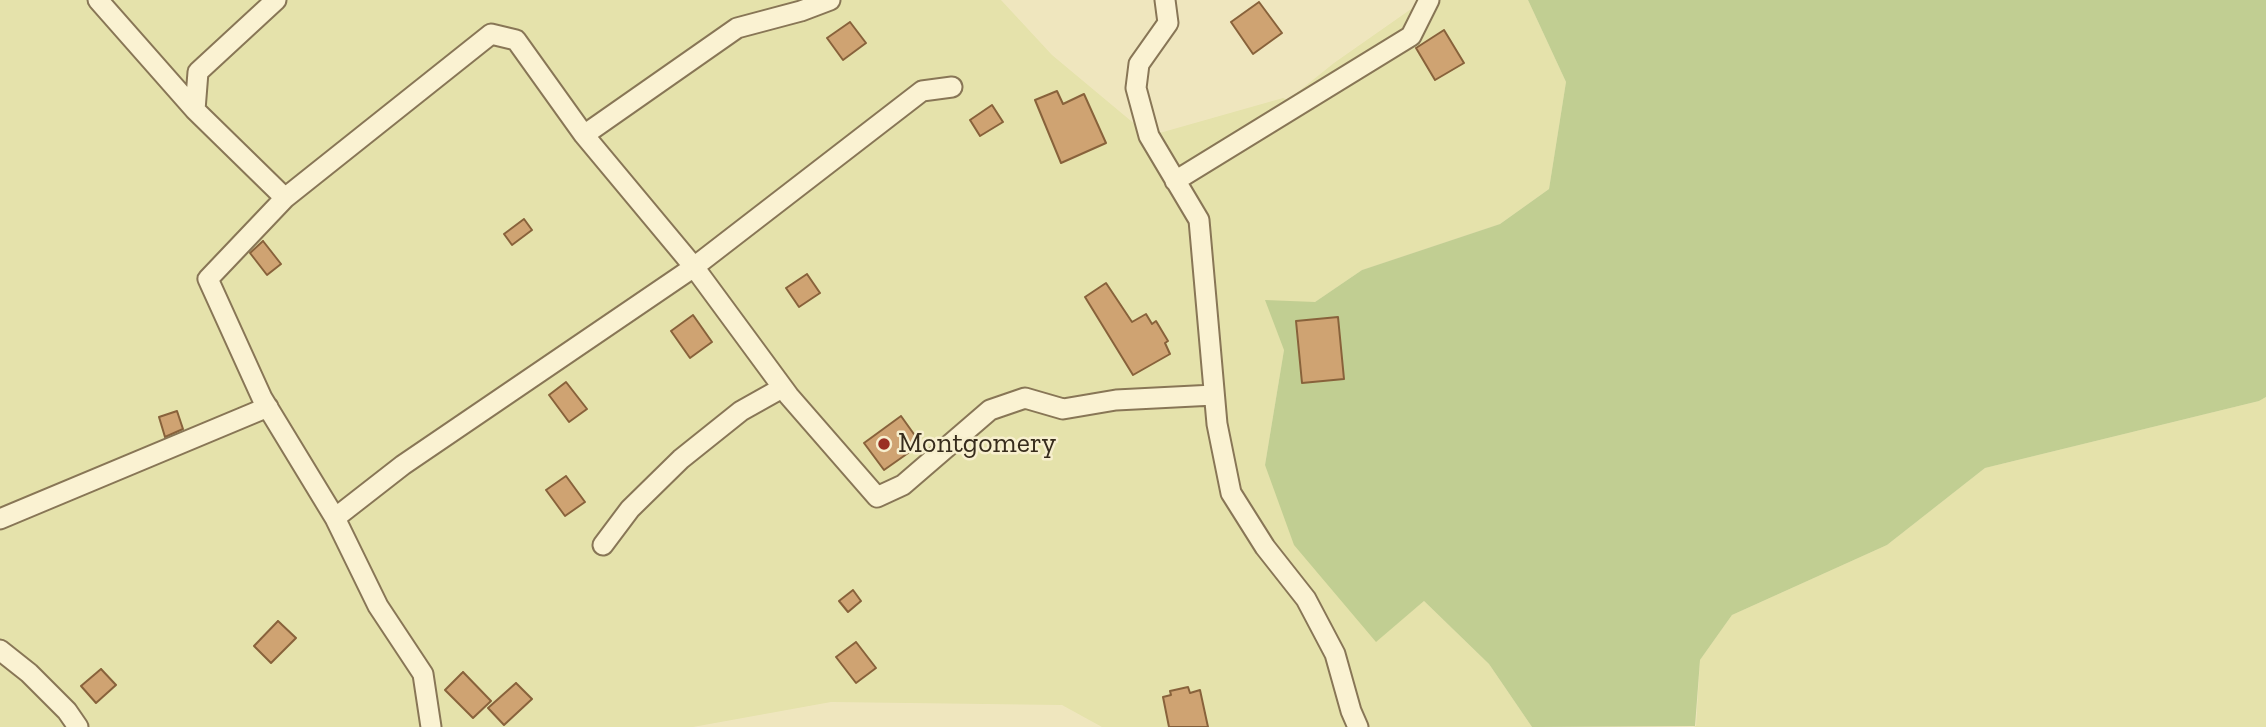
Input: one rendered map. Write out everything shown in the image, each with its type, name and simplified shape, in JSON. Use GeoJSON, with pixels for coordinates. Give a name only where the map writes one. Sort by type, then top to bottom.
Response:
{"type":"FeatureCollection","features":[{"type":"Feature","properties":{"kind":"street"},"geometry":{"type":"LineString","coordinates":[[99,0],[194,110],[285,198]]}},
{"type":"Feature","properties":{"kind":"street"},"geometry":{"type":"LineString","coordinates":[[194,110],[198,72],[276,0]]}},
{"type":"Feature","properties":{"kind":"street"},"geometry":{"type":"LineString","coordinates":[[584,135],[737,29],[831,0]]}},
{"type":"Feature","properties":{"kind":"street"},"geometry":{"type":"LineString","coordinates":[[1165,0],[1168,23],[1139,64],[1136,88],[1149,136],[1199,220],[1217,424],[1231,493],[1265,547],[1306,599],[1335,654],[1358,727]]}},
{"type":"Feature","properties":{"kind":"street"},"geometry":{"type":"LineString","coordinates":[[1175,181],[1411,36],[1429,0]]}},
{"type":"Feature","properties":{"kind":"street"},"geometry":{"type":"LineString","coordinates":[[431,727],[423,674],[378,606],[335,518],[268,407],[208,279],[285,198],[491,34],[516,40],[584,135],[694,267],[782,388],[877,497],[903,485],[990,410],[1025,398],[1063,409],[1116,400],[1214,395]]}},
{"type":"Feature","properties":{"kind":"street"},"geometry":{"type":"LineString","coordinates":[[335,518],[403,466],[694,267],[922,91],[952,87]]}},
{"type":"Feature","properties":{"kind":"street"},"geometry":{"type":"LineString","coordinates":[[603,545],[630,509],[681,460],[741,411],[782,388]]}},
{"type":"Feature","properties":{"kind":"street"},"geometry":{"type":"LineString","coordinates":[[0,519],[268,407]]}},
{"type":"Feature","properties":{"kind":"street"},"geometry":{"type":"LineString","coordinates":[[0,650],[39,682],[67,711],[78,727]]}},
{"type":"Feature","properties":{"kind":"shaded area"},"geometry":{"type":"Polygon","coordinates":[[[0,0],[1001,0],[1052,55],[1149,136],[1283,98],[1288,100],[1334,63],[1424,0],[1528,0],[1566,82],[1549,189],[1500,224],[1362,270],[1315,302],[1284,350],[1265,465],[1376,641],[1424,601],[1489,664],[1532,727],[1102,727],[1062,705],[831,702],[693,727],[0,727],[0,0]]]}},
{"type":"Feature","properties":{"kind":"shaded area"},"geometry":{"type":"Polygon","coordinates":[[[2266,397],[2266,727],[1693,727],[1696,726],[1700,660],[1732,615],[1887,545],[1985,468],[2259,401],[2266,397]]]}},
{"type":"Feature","properties":{"kind":"green space"},"geometry":{"type":"Polygon","coordinates":[[[1528,0],[2266,0],[2266,397],[2259,401],[1985,468],[1887,545],[1732,615],[1700,660],[1695,726],[1532,727],[1489,664],[1424,601],[1376,642],[1294,545],[1265,465],[1284,350],[1265,300],[1315,302],[1362,270],[1500,224],[1549,189],[1566,82],[1528,0]]]}},
{"type":"Feature","properties":{"kind":"building"},"geometry":{"type":"Polygon","coordinates":[[[1259,2],[1282,33],[1253,54],[1231,22],[1259,2]]]}},
{"type":"Feature","properties":{"kind":"building"},"geometry":{"type":"Polygon","coordinates":[[[850,22],[866,43],[843,60],[827,38],[850,22]]]}},
{"type":"Feature","properties":{"kind":"building"},"geometry":{"type":"Polygon","coordinates":[[[1444,30],[1464,63],[1435,80],[1416,48],[1444,30]]]}},
{"type":"Feature","properties":{"kind":"building"},"geometry":{"type":"Polygon","coordinates":[[[1057,91],[1063,104],[1084,94],[1106,143],[1061,163],[1035,100],[1057,91]]]}},
{"type":"Feature","properties":{"kind":"building"},"geometry":{"type":"Polygon","coordinates":[[[992,105],[1003,122],[980,136],[970,120],[992,105]]]}},
{"type":"Feature","properties":{"kind":"building"},"geometry":{"type":"Polygon","coordinates":[[[524,219],[532,230],[512,245],[504,234],[524,219]]]}},
{"type":"Feature","properties":{"kind":"building"},"geometry":{"type":"Polygon","coordinates":[[[263,241],[281,264],[267,275],[250,253],[263,241]]]}},
{"type":"Feature","properties":{"kind":"building"},"geometry":{"type":"Polygon","coordinates":[[[807,274],[820,293],[799,307],[786,288],[807,274]]]}},
{"type":"Feature","properties":{"kind":"building"},"geometry":{"type":"Polygon","coordinates":[[[1106,283],[1132,322],[1146,314],[1152,324],[1156,321],[1168,341],[1165,343],[1170,354],[1133,375],[1085,297],[1106,283]]]}},
{"type":"Feature","properties":{"kind":"building"},"geometry":{"type":"Polygon","coordinates":[[[693,315],[712,342],[690,358],[671,331],[693,315]]]}},
{"type":"Feature","properties":{"kind":"building"},"geometry":{"type":"Polygon","coordinates":[[[1338,317],[1344,379],[1302,383],[1296,321],[1338,317]]]}},
{"type":"Feature","properties":{"kind":"building"},"geometry":{"type":"Polygon","coordinates":[[[566,382],[587,409],[569,422],[549,395],[566,382]]]}},
{"type":"Feature","properties":{"kind":"building"},"geometry":{"type":"Polygon","coordinates":[[[177,411],[183,429],[165,437],[159,417],[177,411]]]}},
{"type":"Feature","properties":{"kind":"building"},"geometry":{"type":"Polygon","coordinates":[[[901,416],[921,444],[884,470],[864,443],[901,416]]]}},
{"type":"Feature","properties":{"kind":"building"},"geometry":{"type":"Polygon","coordinates":[[[566,476],[585,502],[565,516],[546,490],[566,476]]]}},
{"type":"Feature","properties":{"kind":"building"},"geometry":{"type":"Polygon","coordinates":[[[853,590],[861,601],[848,612],[839,601],[853,590]]]}},
{"type":"Feature","properties":{"kind":"building"},"geometry":{"type":"Polygon","coordinates":[[[278,621],[296,638],[271,663],[254,646],[278,621]]]}},
{"type":"Feature","properties":{"kind":"building"},"geometry":{"type":"Polygon","coordinates":[[[856,642],[876,668],[856,683],[836,657],[856,642]]]}},
{"type":"Feature","properties":{"kind":"building"},"geometry":{"type":"Polygon","coordinates":[[[101,669],[116,685],[96,703],[81,686],[101,669]]]}},
{"type":"Feature","properties":{"kind":"building"},"geometry":{"type":"Polygon","coordinates":[[[463,672],[491,701],[473,718],[445,690],[463,672]]]}},
{"type":"Feature","properties":{"kind":"building"},"geometry":{"type":"Polygon","coordinates":[[[516,683],[532,699],[504,725],[488,708],[516,683]]]}},
{"type":"Feature","properties":{"kind":"building"},"geometry":{"type":"Polygon","coordinates":[[[1188,687],[1190,693],[1200,690],[1208,727],[1169,727],[1163,697],[1171,695],[1170,691],[1188,687]]]}},
{"type":"Feature","properties":{"kind":"place","name":"Montgomery"},"geometry":{"type":"Point","coordinates":[884,444]}}]}
